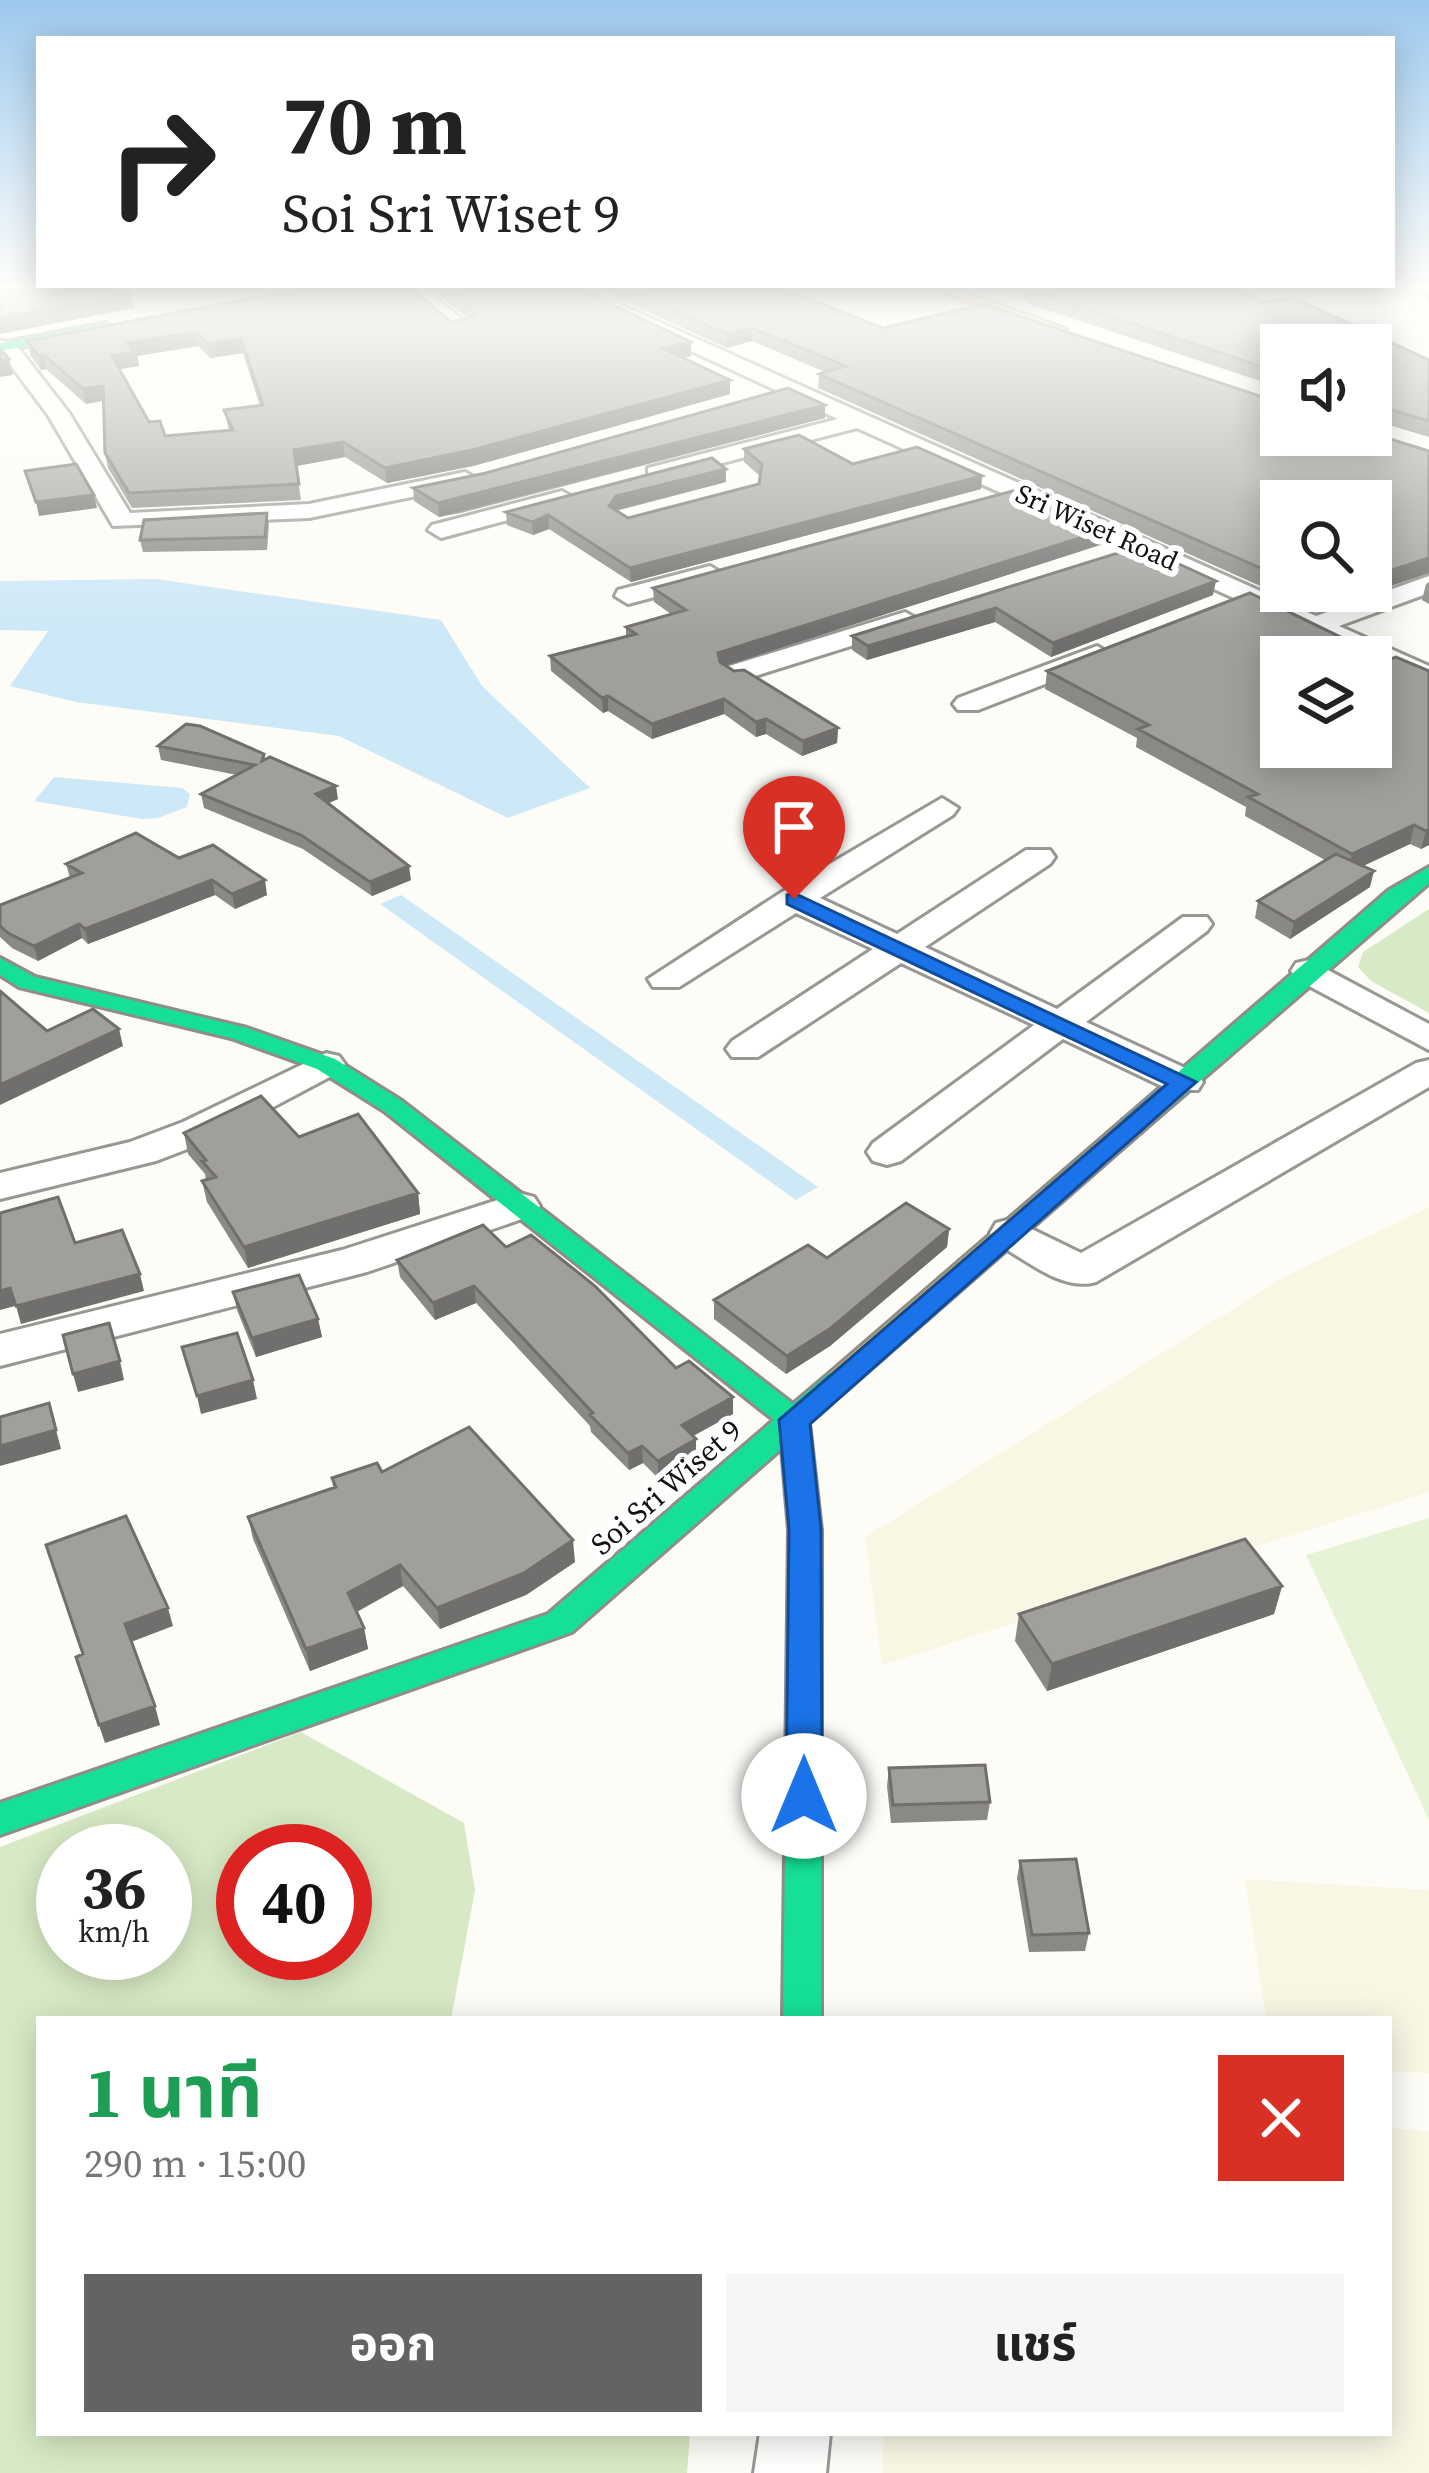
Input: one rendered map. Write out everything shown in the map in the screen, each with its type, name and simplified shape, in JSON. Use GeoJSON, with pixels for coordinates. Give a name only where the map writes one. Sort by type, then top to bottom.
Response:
{"type":"FeatureCollection","features":[{"type":"Feature","properties":{"kind":"street"},"geometry":{"type":"LineString","coordinates":[[51,404],[122,521],[309,512],[500,471]]}},
{"type":"Feature","properties":{"kind":"street","name":"Sri Wiset Road"},"geometry":{"type":"LineString","coordinates":[[825,404],[1429,677]]}},
{"type":"Feature","properties":{"kind":"street"},"geometry":{"type":"LineString","coordinates":[[626,482],[860,420]]}},
{"type":"Feature","properties":{"kind":"street"},"geometry":{"type":"LineString","coordinates":[[718,458],[747,481]]}},
{"type":"Feature","properties":{"kind":"street"},"geometry":{"type":"LineString","coordinates":[[972,503],[1018,491]]}},
{"type":"Feature","properties":{"kind":"street"},"geometry":{"type":"LineString","coordinates":[[441,530],[580,494]]}},
{"type":"Feature","properties":{"kind":"street"},"geometry":{"type":"LineString","coordinates":[[1096,560],[1141,546]]}},
{"type":"Feature","properties":{"kind":"street"},"geometry":{"type":"LineString","coordinates":[[628,596],[743,565]]}},
{"type":"Feature","properties":{"kind":"street"},"geometry":{"type":"LineString","coordinates":[[1317,625],[1429,584]]}},
{"type":"Feature","properties":{"kind":"street"},"geometry":{"type":"LineString","coordinates":[[1206,611],[1249,595]]}},
{"type":"Feature","properties":{"kind":"street"},"geometry":{"type":"LineString","coordinates":[[736,673],[938,610]]}},
{"type":"Feature","properties":{"kind":"street"},"geometry":{"type":"LineString","coordinates":[[968,704],[1120,645]]}},
{"type":"Feature","properties":{"kind":"street"},"geometry":{"type":"LineString","coordinates":[[666,979],[942,808]]}},
{"type":"Feature","properties":{"kind":"street"},"geometry":{"type":"LineString","coordinates":[[746,1049],[1039,857]]}},
{"type":"Feature","properties":{"kind":"street","name":"Soi Sri Wiset 9"},"geometry":{"type":"LineString","coordinates":[[0,1820],[560,1623],[1309,971],[1429,873]]}},
{"type":"Feature","properties":{"kind":"street"},"geometry":{"type":"LineString","coordinates":[[794,899],[1184,1082]]}},
{"type":"Feature","properties":{"kind":"street"},"geometry":{"type":"LineString","coordinates":[[887,1152],[1196,925]]}},
{"type":"Feature","properties":{"kind":"street"},"geometry":{"type":"LineString","coordinates":[[0,965],[27,982],[239,1033],[326,1064],[393,1106],[794,1420],[805,1529],[802,2016]]}},
{"type":"Feature","properties":{"kind":"street"},"geometry":{"type":"LineString","coordinates":[[1309,971],[1429,1039]]}},
{"type":"Feature","properties":{"kind":"street"},"geometry":{"type":"LineString","coordinates":[[0,1186],[142,1152],[197,1132],[326,1064]]}},
{"type":"Feature","properties":{"kind":"street"},"geometry":{"type":"LineString","coordinates":[[1011,1232],[1081,1272],[1429,1071]]}},
{"type":"Feature","properties":{"kind":"street"},"geometry":{"type":"LineString","coordinates":[[0,1350],[352,1262],[519,1206]]}},
{"type":"Feature","properties":{"kind":"street"},"geometry":{"type":"LineString","coordinates":[[790,2473],[795,2436]]}},
{"type":"Feature","properties":{"kind":"shaded area"},"geometry":{"type":"Polygon","coordinates":[[[1429,1207],[1429,1492],[882,1665],[865,1537],[1286,1276],[1429,1207]]]}},
{"type":"Feature","properties":{"kind":"shaded area"},"geometry":{"type":"Polygon","coordinates":[[[1245,1879],[1429,1890],[1429,2073],[1392,2071],[1392,2016],[1266,2016],[1245,1879]]]}},
{"type":"Feature","properties":{"kind":"shaded area"},"geometry":{"type":"Polygon","coordinates":[[[1392,2128],[1429,2131],[1429,2473],[882,2473],[884,2436],[1392,2436],[1392,2128]]]}},
{"type":"Feature","properties":{"kind":"green space"},"geometry":{"type":"Polygon","coordinates":[[[1429,909],[1429,1013],[1371,981],[1358,967],[1363,952],[1429,909]]]}},
{"type":"Feature","properties":{"kind":"green space"},"geometry":{"type":"Polygon","coordinates":[[[1429,1518],[1429,1820],[1306,1555],[1429,1518]]]}},
{"type":"Feature","properties":{"kind":"green space"},"geometry":{"type":"Polygon","coordinates":[[[301,1732],[464,1823],[475,1890],[452,2016],[36,2016],[36,2436],[690,2436],[687,2473],[0,2473],[0,1847],[36,1833],[36,1980],[192,1980],[192,1824],[60,1824],[301,1732]]]}},
{"type":"Feature","properties":{"kind":"water"},"geometry":{"type":"Polygon","coordinates":[[[156,579],[441,620],[482,686],[590,788],[508,818],[339,736],[76,702],[10,686],[48,631],[0,630],[0,581],[156,579]]]}},
{"type":"Feature","properties":{"kind":"water"},"geometry":{"type":"Polygon","coordinates":[[[54,777],[182,788],[190,794],[187,807],[142,819],[34,801],[54,777]]]}},
{"type":"Feature","properties":{"kind":"water"},"geometry":{"type":"Polygon","coordinates":[[[401,895],[818,1187],[796,1200],[380,904],[401,895]]]}},
{"type":"Feature","properties":{"kind":"building"},"geometry":{"type":"Polygon","coordinates":[[[104,404],[139,404],[149,422],[160,421],[165,436],[233,430],[224,410],[263,404],[640,404],[385,468],[343,442],[294,450],[299,484],[129,493],[105,453],[104,404]]]}},
{"type":"Feature","properties":{"kind":"building"},"geometry":{"type":"Polygon","coordinates":[[[730,404],[825,405],[438,503],[413,488],[486,473],[730,404]]]}},
{"type":"Feature","properties":{"kind":"building"},"geometry":{"type":"Polygon","coordinates":[[[888,404],[1260,404],[1260,456],[1392,456],[1392,440],[1429,451],[1429,558],[1392,570],[1392,480],[1260,480],[1260,568],[888,404]]]}},
{"type":"Feature","properties":{"kind":"building"},"geometry":{"type":"Polygon","coordinates":[[[1392,404],[1429,404],[1429,421],[1392,410],[1392,404]]]}},
{"type":"Feature","properties":{"kind":"building"},"geometry":{"type":"Polygon","coordinates":[[[799,435],[853,464],[917,447],[982,476],[630,568],[548,515],[532,522],[506,512],[712,458],[726,469],[616,496],[609,506],[628,518],[759,484],[762,464],[744,449],[799,435]]]}},
{"type":"Feature","properties":{"kind":"building"},"geometry":{"type":"Polygon","coordinates":[[[76,464],[94,495],[36,502],[25,471],[76,464]]]}},
{"type":"Feature","properties":{"kind":"building"},"geometry":{"type":"Polygon","coordinates":[[[1016,490],[1105,530],[718,653],[720,662],[734,671],[744,670],[838,728],[803,741],[766,719],[756,722],[724,699],[652,724],[608,696],[602,698],[550,656],[636,634],[626,627],[686,610],[653,588],[1016,490]]]}},
{"type":"Feature","properties":{"kind":"building"},"geometry":{"type":"Polygon","coordinates":[[[267,513],[265,537],[140,540],[144,520],[267,513]]]}},
{"type":"Feature","properties":{"kind":"building"},"geometry":{"type":"Polygon","coordinates":[[[1140,546],[1216,581],[1053,643],[996,608],[868,646],[852,636],[1140,546]]]}},
{"type":"Feature","properties":{"kind":"building"},"geometry":{"type":"Polygon","coordinates":[[[1250,593],[1260,598],[1260,612],[1289,612],[1339,636],[1260,636],[1260,768],[1392,768],[1392,658],[1396,657],[1429,671],[1429,829],[1414,825],[1352,854],[1248,797],[1258,794],[1138,729],[1149,725],[1047,671],[1250,593]]]}},
{"type":"Feature","properties":{"kind":"building"},"geometry":{"type":"Polygon","coordinates":[[[186,724],[264,754],[262,761],[270,757],[336,786],[316,794],[409,866],[370,882],[301,835],[201,794],[255,765],[158,746],[186,724]]]}},
{"type":"Feature","properties":{"kind":"building"},"geometry":{"type":"Polygon","coordinates":[[[136,833],[179,858],[213,845],[265,880],[232,894],[212,880],[85,929],[79,924],[34,946],[0,926],[0,905],[82,873],[66,864],[136,833]]]}},
{"type":"Feature","properties":{"kind":"building"},"geometry":{"type":"Polygon","coordinates":[[[1336,854],[1374,871],[1294,922],[1258,901],[1336,854]]]}},
{"type":"Feature","properties":{"kind":"building"},"geometry":{"type":"Polygon","coordinates":[[[0,991],[47,1031],[93,1009],[119,1029],[0,1085],[0,991]]]}},
{"type":"Feature","properties":{"kind":"building"},"geometry":{"type":"Polygon","coordinates":[[[261,1096],[299,1137],[358,1114],[418,1193],[244,1247],[202,1181],[216,1177],[184,1133],[261,1096]]]}},
{"type":"Feature","properties":{"kind":"building"},"geometry":{"type":"Polygon","coordinates":[[[58,1197],[75,1243],[122,1230],[140,1274],[16,1306],[10,1288],[0,1291],[0,1213],[58,1197]]]}},
{"type":"Feature","properties":{"kind":"building"},"geometry":{"type":"Polygon","coordinates":[[[906,1203],[949,1229],[831,1328],[787,1356],[714,1300],[808,1245],[827,1258],[906,1203]]]}},
{"type":"Feature","properties":{"kind":"building"},"geometry":{"type":"Polygon","coordinates":[[[483,1225],[506,1247],[531,1235],[595,1286],[676,1368],[689,1361],[733,1397],[682,1425],[696,1439],[658,1461],[642,1446],[628,1453],[474,1286],[433,1303],[397,1260],[483,1225]]]}},
{"type":"Feature","properties":{"kind":"building"},"geometry":{"type":"Polygon","coordinates":[[[299,1275],[318,1319],[252,1338],[233,1292],[299,1275]]]}},
{"type":"Feature","properties":{"kind":"building"},"geometry":{"type":"Polygon","coordinates":[[[109,1323],[120,1361],[73,1374],[63,1335],[109,1323]]]}},
{"type":"Feature","properties":{"kind":"building"},"geometry":{"type":"Polygon","coordinates":[[[237,1333],[253,1380],[197,1396],[182,1347],[237,1333]]]}},
{"type":"Feature","properties":{"kind":"building"},"geometry":{"type":"Polygon","coordinates":[[[49,1403],[56,1430],[0,1446],[0,1417],[49,1403]]]}},
{"type":"Feature","properties":{"kind":"building"},"geometry":{"type":"Polygon","coordinates":[[[469,1427],[573,1540],[524,1573],[437,1608],[400,1565],[348,1593],[364,1628],[306,1649],[248,1517],[336,1487],[332,1478],[377,1463],[382,1472],[469,1427]]]}},
{"type":"Feature","properties":{"kind":"building"},"geometry":{"type":"Polygon","coordinates":[[[126,1516],[168,1608],[125,1624],[155,1706],[99,1725],[76,1657],[83,1654],[46,1545],[126,1516]]]}},
{"type":"Feature","properties":{"kind":"building"},"geometry":{"type":"Polygon","coordinates":[[[1245,1539],[1282,1586],[1052,1664],[1019,1614],[1245,1539]]]}},
{"type":"Feature","properties":{"kind":"building"},"geometry":{"type":"Polygon","coordinates":[[[985,1765],[990,1802],[893,1805],[889,1768],[985,1765]]]}},
{"type":"Feature","properties":{"kind":"building"},"geometry":{"type":"Polygon","coordinates":[[[1076,1859],[1089,1933],[1032,1935],[1020,1861],[1076,1859]]]}},
{"type":"Feature","properties":{"kind":"traffic: fast"},"geometry":{"type":"LineString","coordinates":[[1132,1126],[1397,895],[1429,873]]}},
{"type":"Feature","properties":{"kind":"traffic: fast"},"geometry":{"type":"LineString","coordinates":[[0,965],[27,982],[239,1033],[326,1064],[393,1106],[794,1420],[805,1530],[802,2016]]}},
{"type":"Feature","properties":{"kind":"traffic: fast"},"geometry":{"type":"LineString","coordinates":[[0,1819],[560,1623],[841,1379]]}},
{"type":"Feature","properties":{"kind":"traffic: slow"},"geometry":{"type":"LineString","coordinates":[[841,1379],[1132,1126]]}},
{"type":"Feature","properties":{"kind":"route"},"geometry":{"type":"LineString","coordinates":[[794,899],[1184,1082],[794,1420],[805,1529],[804,1796]]}}]}
